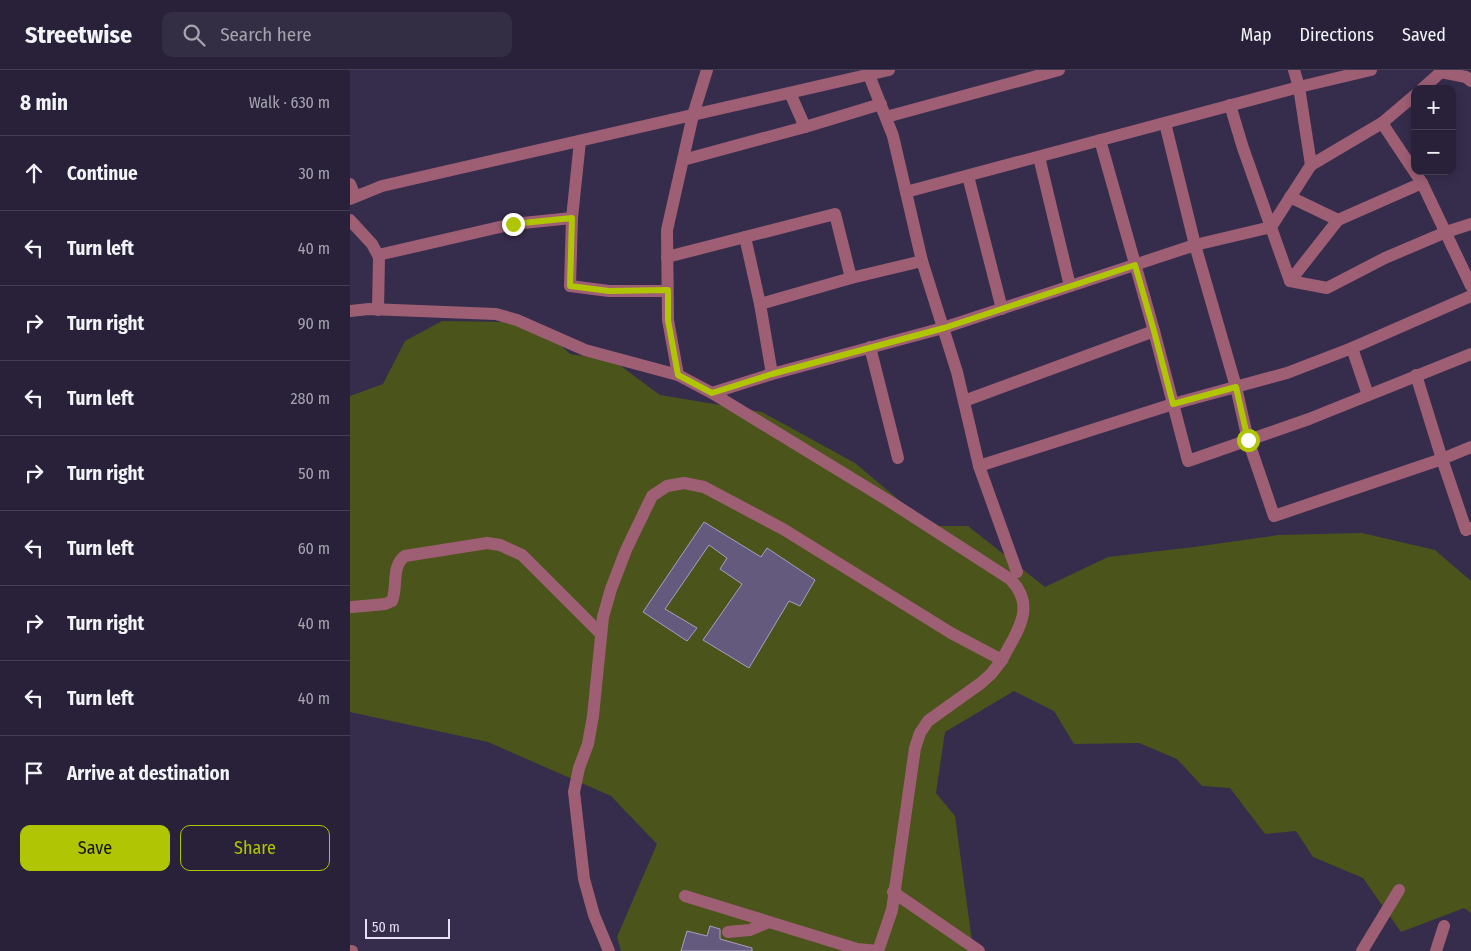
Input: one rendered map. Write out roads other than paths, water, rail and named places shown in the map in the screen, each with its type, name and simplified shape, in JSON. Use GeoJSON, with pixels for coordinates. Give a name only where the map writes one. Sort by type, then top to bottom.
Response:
{"type":"FeatureCollection","features":[{"type":"Feature","properties":{"kind":"street"},"geometry":{"type":"LineString","coordinates":[[678,375],[668,320],[666,230],[707,70]]}},
{"type":"Feature","properties":{"kind":"street"},"geometry":{"type":"LineString","coordinates":[[886,117],[1059,70]]}},
{"type":"Feature","properties":{"kind":"street"},"geometry":{"type":"LineString","coordinates":[[1294,70],[1299,87],[1312,165]]}},
{"type":"Feature","properties":{"kind":"street"},"geometry":{"type":"LineString","coordinates":[[906,192],[1299,87],[1371,70]]}},
{"type":"Feature","properties":{"kind":"street"},"geometry":{"type":"LineString","coordinates":[[1426,85],[1441,71],[1466,77],[1471,81]]}},
{"type":"Feature","properties":{"kind":"street"},"geometry":{"type":"LineString","coordinates":[[352,193],[878,72],[881,104],[893,136],[922,261],[958,372],[979,466],[1017,572]]}},
{"type":"Feature","properties":{"kind":"street"},"geometry":{"type":"LineString","coordinates":[[790,93],[805,127]]}},
{"type":"Feature","properties":{"kind":"street"},"geometry":{"type":"LineString","coordinates":[[712,393],[772,374],[944,328],[1195,245],[1271,227],[1312,165],[1382,123],[1411,98]]}},
{"type":"Feature","properties":{"kind":"street"},"geometry":{"type":"LineString","coordinates":[[683,160],[881,104]]}},
{"type":"Feature","properties":{"kind":"street"},"geometry":{"type":"LineString","coordinates":[[1230,106],[1290,281]]}},
{"type":"Feature","properties":{"kind":"street"},"geometry":{"type":"LineString","coordinates":[[1165,123],[1195,245],[1236,387],[1248,440],[1274,516],[1442,459],[1471,447]]}},
{"type":"Feature","properties":{"kind":"street"},"geometry":{"type":"LineString","coordinates":[[1382,123],[1422,183],[1471,286]]}},
{"type":"Feature","properties":{"kind":"street"},"geometry":{"type":"LineString","coordinates":[[1100,140],[1154,331],[1188,461],[1309,419],[1471,354]]}},
{"type":"Feature","properties":{"kind":"street"},"geometry":{"type":"LineString","coordinates":[[580,141],[572,218],[570,286],[609,291],[668,290]]}},
{"type":"Feature","properties":{"kind":"street"},"geometry":{"type":"LineString","coordinates":[[1039,156],[1070,286]]}},
{"type":"Feature","properties":{"kind":"street"},"geometry":{"type":"LineString","coordinates":[[968,176],[1002,309]]}},
{"type":"Feature","properties":{"kind":"street"},"geometry":{"type":"LineString","coordinates":[[1290,281],[1338,220],[1422,183]]}},
{"type":"Feature","properties":{"kind":"street"},"geometry":{"type":"LineString","coordinates":[[1290,197],[1338,220]]}},
{"type":"Feature","properties":{"kind":"street"},"geometry":{"type":"LineString","coordinates":[[667,257],[834,214],[851,278]]}},
{"type":"Feature","properties":{"kind":"street"},"geometry":{"type":"LineString","coordinates":[[378,255],[513,224],[572,218]]}},
{"type":"Feature","properties":{"kind":"street"},"geometry":{"type":"LineString","coordinates":[[350,220],[372,244],[378,255],[380,264],[378,310]]}},
{"type":"Feature","properties":{"kind":"street"},"geometry":{"type":"LineString","coordinates":[[1290,281],[1327,288],[1385,258],[1446,232],[1471,224]]}},
{"type":"Feature","properties":{"kind":"street"},"geometry":{"type":"LineString","coordinates":[[745,237],[760,304],[772,374]]}},
{"type":"Feature","properties":{"kind":"street"},"geometry":{"type":"LineString","coordinates":[[760,304],[851,278],[922,261]]}},
{"type":"Feature","properties":{"kind":"street"},"geometry":{"type":"LineString","coordinates":[[979,466],[1173,404],[1287,373],[1352,348],[1471,296]]}},
{"type":"Feature","properties":{"kind":"street"},"geometry":{"type":"LineString","coordinates":[[350,311],[378,310],[496,314],[517,320],[584,350],[678,375],[712,393],[930,526],[1010,579],[1019,588],[1024,600],[1022,622],[1002,660],[981,683],[928,721],[920,733],[915,748],[893,892],[892,910],[878,951],[857,950],[685,896]]}},
{"type":"Feature","properties":{"kind":"street"},"geometry":{"type":"LineString","coordinates":[[964,401],[1154,331]]}},
{"type":"Feature","properties":{"kind":"street"},"geometry":{"type":"LineString","coordinates":[[870,347],[898,458]]}},
{"type":"Feature","properties":{"kind":"street"},"geometry":{"type":"LineString","coordinates":[[1352,348],[1368,395]]}},
{"type":"Feature","properties":{"kind":"street"},"geometry":{"type":"LineString","coordinates":[[1416,375],[1466,530],[1471,528]]}},
{"type":"Feature","properties":{"kind":"street"},"geometry":{"type":"LineString","coordinates":[[609,951],[594,915],[584,879],[574,804],[579,768],[588,744],[593,716],[603,617],[611,589],[626,550],[652,496],[667,486],[684,483],[704,487],[783,529],[951,633],[1002,660]]}},
{"type":"Feature","properties":{"kind":"street"},"geometry":{"type":"LineString","coordinates":[[352,607],[385,604],[392,601],[395,594],[397,566],[399,560],[405,556],[487,543],[500,545],[522,555],[601,634]]}},
{"type":"Feature","properties":{"kind":"street"},"geometry":{"type":"LineString","coordinates":[[1362,951],[1399,890]]}},
{"type":"Feature","properties":{"kind":"street"},"geometry":{"type":"LineString","coordinates":[[893,892],[979,951]]}},
{"type":"Feature","properties":{"kind":"street"},"geometry":{"type":"LineString","coordinates":[[728,932],[750,930],[769,922]]}},
{"type":"Feature","properties":{"kind":"street"},"geometry":{"type":"LineString","coordinates":[[1436,951],[1444,926]]}}]}
